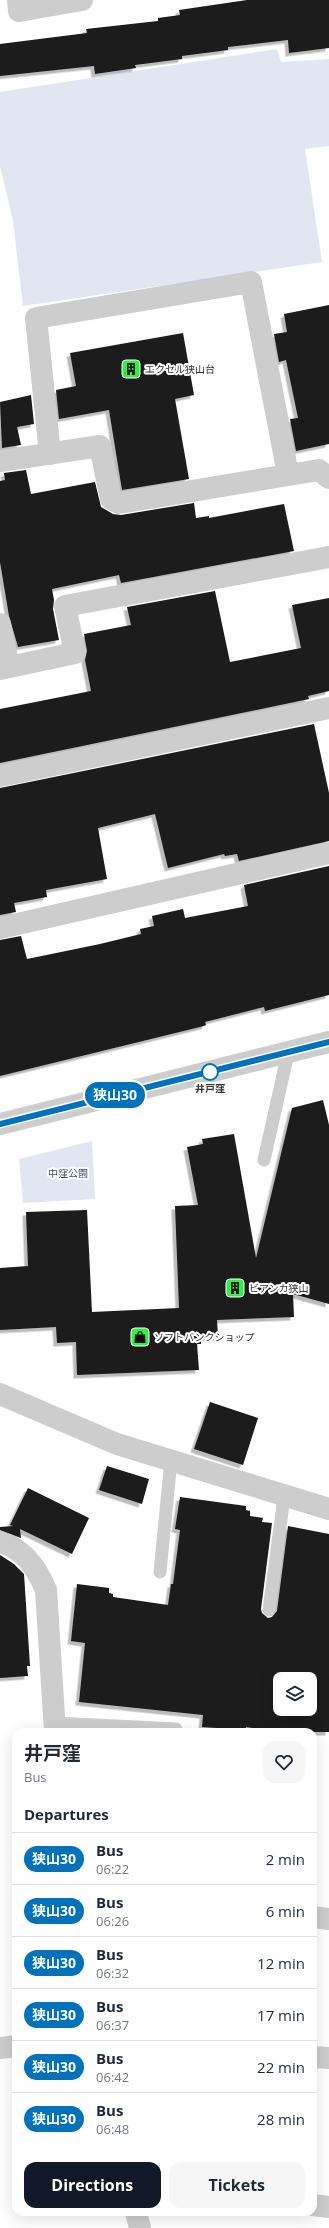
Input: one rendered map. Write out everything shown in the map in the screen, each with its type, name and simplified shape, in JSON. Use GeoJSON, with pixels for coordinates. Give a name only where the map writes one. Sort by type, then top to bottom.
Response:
{"type":"FeatureCollection","features":[{"type":"Feature","properties":{"kind":"street"},"geometry":{"type":"LineString","coordinates":[[18,0],[19,11],[82,0]]}},
{"type":"Feature","properties":{"kind":"street"},"geometry":{"type":"LineString","coordinates":[[50,454],[36,318],[251,282],[288,474]]}},
{"type":"Feature","properties":{"kind":"street"},"geometry":{"type":"LineString","coordinates":[[0,461],[100,446],[111,499],[119,503],[319,470],[329,478]]}},
{"type":"Feature","properties":{"kind":"street"},"geometry":{"type":"LineString","coordinates":[[0,624],[4,668],[75,653],[65,606],[329,557]]}},
{"type":"Feature","properties":{"kind":"street"},"geometry":{"type":"LineString","coordinates":[[0,776],[328,713]]}},
{"type":"Feature","properties":{"kind":"street"},"geometry":{"type":"LineString","coordinates":[[0,928],[329,853]]}},
{"type":"Feature","properties":{"kind":"street"},"geometry":{"type":"LineString","coordinates":[[0,1124],[329,1042]]}},
{"type":"Feature","properties":{"kind":"street"},"geometry":{"type":"LineString","coordinates":[[0,1394],[117,1444],[284,1497],[329,1509]]}},
{"type":"Feature","properties":{"kind":"street"},"geometry":{"type":"LineString","coordinates":[[0,1542],[27,1556],[39,1573],[46,1590],[55,1727]]}},
{"type":"Feature","properties":{"kind":"street"},"geometry":{"type":"LineString","coordinates":[[317,1917],[329,1919]]}},
{"type":"Feature","properties":{"kind":"street"},"geometry":{"type":"LineString","coordinates":[[0,2048],[12,2046]]}},
{"type":"Feature","properties":{"kind":"street"},"geometry":{"type":"LineString","coordinates":[[317,2057],[329,2058]]}},
{"type":"Feature","properties":{"kind":"street"},"geometry":{"type":"LineString","coordinates":[[317,2206],[329,2207]]}},
{"type":"Feature","properties":{"kind":"street"},"geometry":{"type":"LineString","coordinates":[[137,2216],[140,2228]]}},
{"type":"Feature","properties":{"kind":"lane"},"geometry":{"type":"LineString","coordinates":[[264,1160],[288,1052]]}},
{"type":"Feature","properties":{"kind":"lane"},"geometry":{"type":"LineString","coordinates":[[160,1572],[171,1460]]}},
{"type":"Feature","properties":{"kind":"lane"},"geometry":{"type":"LineString","coordinates":[[269,1610],[284,1497]]}},
{"type":"Feature","properties":{"kind":"lane"},"geometry":{"type":"LineString","coordinates":[[55,1727],[116,1728]]}},
{"type":"Feature","properties":{"kind":"green space"},"geometry":{"type":"Polygon","coordinates":[[[277,49],[281,62],[329,59],[329,146],[305,149],[322,262],[23,306],[13,221],[0,166],[0,92],[277,49]]]}},
{"type":"Feature","properties":{"kind":"green space","name":"中窪公園"},"geometry":{"type":"Polygon","coordinates":[[[92,1141],[95,1199],[23,1203],[19,1159],[92,1141]]]}},
{"type":"Feature","properties":{"kind":"building"},"geometry":{"type":"Polygon","coordinates":[[[247,0],[329,0],[329,48],[289,53],[288,40],[228,47],[228,50],[182,56],[182,59],[135,65],[136,68],[95,74],[94,66],[0,76],[0,44],[87,33],[86,29],[158,21],[158,18],[180,15],[179,10],[247,0]]]}},
{"type":"Feature","properties":{"kind":"building"},"geometry":{"type":"Polygon","coordinates":[[[329,305],[329,444],[296,451],[290,419],[298,418],[286,360],[279,362],[274,334],[287,332],[284,314],[329,305]]]}},
{"type":"Feature","properties":{"kind":"building"},"geometry":{"type":"Polygon","coordinates":[[[183,333],[194,395],[175,399],[189,479],[122,490],[109,410],[59,419],[56,390],[76,386],[70,353],[183,333]]]}},
{"type":"Feature","properties":{"kind":"building"},"geometry":{"type":"Polygon","coordinates":[[[31,395],[34,424],[17,427],[21,445],[2,448],[0,402],[31,395]]]}},
{"type":"Feature","properties":{"kind":"building"},"geometry":{"type":"Polygon","coordinates":[[[26,470],[31,494],[95,482],[101,507],[113,514],[121,515],[194,503],[196,518],[209,516],[209,518],[284,504],[294,551],[121,583],[119,575],[52,589],[54,600],[53,609],[59,640],[18,647],[9,616],[0,562],[0,481],[5,480],[4,473],[26,470]]]}},
{"type":"Feature","properties":{"kind":"building"},"geometry":{"type":"Polygon","coordinates":[[[215,591],[230,662],[301,648],[292,605],[329,598],[329,691],[308,696],[309,699],[0,763],[0,709],[91,691],[85,660],[87,651],[84,634],[131,625],[127,607],[215,591]]]}},
{"type":"Feature","properties":{"kind":"building"},"geometry":{"type":"Polygon","coordinates":[[[314,724],[329,793],[329,841],[239,861],[237,854],[225,856],[224,854],[168,868],[155,814],[98,828],[107,879],[46,890],[47,897],[14,903],[16,912],[0,915],[0,788],[314,724]]]}},
{"type":"Feature","properties":{"kind":"building"},"geometry":{"type":"Polygon","coordinates":[[[329,866],[329,995],[265,1011],[264,1007],[205,1022],[206,1025],[204,1026],[0,1076],[0,940],[21,936],[27,959],[100,944],[141,934],[140,929],[154,926],[152,916],[183,909],[185,918],[248,906],[244,885],[329,866]]]}},
{"type":"Feature","properties":{"kind":"building","name":"ビアンカ狭山"},"geometry":{"type":"Polygon","coordinates":[[[323,1100],[329,1125],[329,1304],[293,1294],[294,1317],[217,1320],[218,1337],[201,1338],[201,1344],[197,1344],[199,1370],[77,1375],[76,1342],[57,1343],[56,1327],[0,1330],[0,1268],[28,1266],[26,1212],[87,1210],[92,1312],[179,1308],[175,1206],[198,1205],[187,1147],[203,1144],[202,1139],[234,1134],[256,1258],[292,1108],[323,1100]]]}},
{"type":"Feature","properties":{"kind":"building"},"geometry":{"type":"Polygon","coordinates":[[[210,1402],[258,1418],[243,1465],[194,1449],[210,1402]]]}},
{"type":"Feature","properties":{"kind":"building"},"geometry":{"type":"Polygon","coordinates":[[[107,1466],[149,1479],[142,1504],[99,1490],[107,1466]]]}},
{"type":"Feature","properties":{"kind":"building"},"geometry":{"type":"Polygon","coordinates":[[[28,1488],[89,1518],[72,1554],[20,1529],[21,1538],[0,1530],[0,1527],[13,1526],[10,1525],[28,1488]]]}},
{"type":"Feature","properties":{"kind":"building"},"geometry":{"type":"Polygon","coordinates":[[[180,1497],[246,1506],[246,1510],[250,1511],[250,1516],[263,1518],[262,1522],[272,1523],[261,1609],[262,1613],[268,1618],[272,1617],[277,1611],[288,1526],[329,1534],[329,1732],[317,1732],[317,1728],[202,1727],[203,1715],[79,1702],[85,1643],[71,1641],[77,1584],[109,1588],[109,1593],[113,1594],[113,1597],[168,1605],[171,1584],[173,1584],[180,1530],[175,1529],[180,1497]]]}},
{"type":"Feature","properties":{"kind":"building"},"geometry":{"type":"Polygon","coordinates":[[[0,1555],[14,1564],[24,1574],[30,1666],[27,1666],[28,1676],[0,1678],[0,1555]]]}},
{"type":"Feature","properties":{"kind":"bus line","name":"狭山30"},"geometry":{"type":"LineString","coordinates":[[0,1124],[329,1042]]}},
{"type":"Feature","properties":{"kind":"place","name":"エクセル狭山台"},"geometry":{"type":"Point","coordinates":[131,369]}},
{"type":"Feature","properties":{"kind":"place","name":"井戸窪"},"geometry":{"type":"Point","coordinates":[210,1072]}},
{"type":"Feature","properties":{"kind":"place","name":"ビアンカ狭山"},"geometry":{"type":"Point","coordinates":[235,1288]}},
{"type":"Feature","properties":{"kind":"place","name":"ソフトバンクショップ"},"geometry":{"type":"Point","coordinates":[140,1337]}}]}
